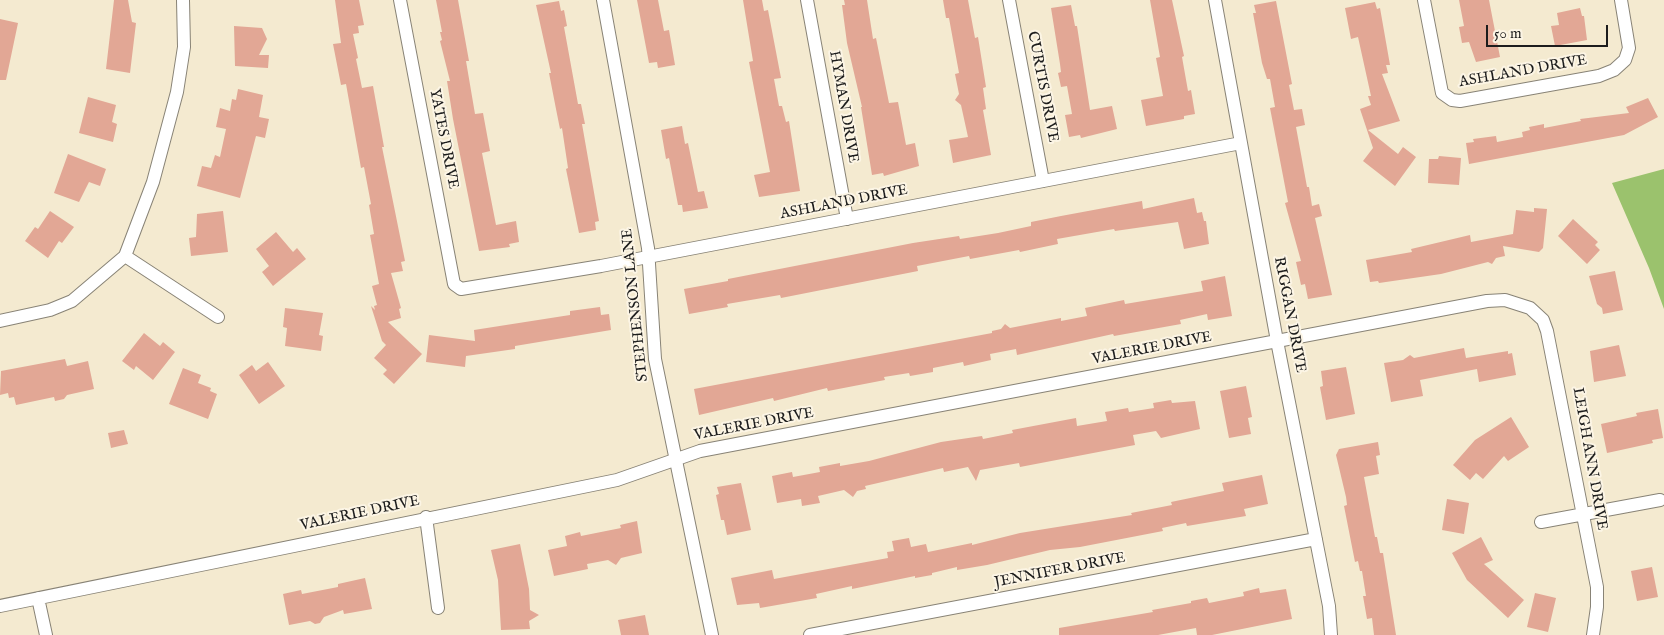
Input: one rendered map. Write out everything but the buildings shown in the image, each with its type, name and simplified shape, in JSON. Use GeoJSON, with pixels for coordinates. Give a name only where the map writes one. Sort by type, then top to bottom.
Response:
{"type":"FeatureCollection","features":[{"type":"Feature","properties":{"kind":"street"},"geometry":{"type":"LineString","coordinates":[[0,321],[50,310],[72,302],[125,256],[153,182],[177,92],[184,47],[183,0]]}},
{"type":"Feature","properties":{"kind":"street","name":"YATES DRIVE"},"geometry":{"type":"LineString","coordinates":[[400,0],[454,284]]}},
{"type":"Feature","properties":{"kind":"street","name":"STEPHENSON LANE"},"geometry":{"type":"LineString","coordinates":[[604,0],[649,256],[655,359],[712,635]]}},
{"type":"Feature","properties":{"kind":"street","name":"HYMAN DRIVE"},"geometry":{"type":"LineString","coordinates":[[808,0],[847,219]]}},
{"type":"Feature","properties":{"kind":"street","name":"CURTIS DRIVE"},"geometry":{"type":"LineString","coordinates":[[1009,0],[1043,181]]}},
{"type":"Feature","properties":{"kind":"street","name":"RIGGAN DRIVE"},"geometry":{"type":"LineString","coordinates":[[1215,0],[1276,341],[1329,606],[1331,635]]}},
{"type":"Feature","properties":{"kind":"street","name":"ASHLAND DRIVE"},"geometry":{"type":"LineString","coordinates":[[1424,0],[1442,93],[1452,100],[1460,101],[1599,76],[1614,70],[1625,60],[1629,48],[1621,0]]}},
{"type":"Feature","properties":{"kind":"street","name":"ASHLAND DRIVE"},"geometry":{"type":"LineString","coordinates":[[454,284],[461,289],[478,288],[1240,143]]}},
{"type":"Feature","properties":{"kind":"street"},"geometry":{"type":"LineString","coordinates":[[125,256],[218,317]]}},
{"type":"Feature","properties":{"kind":"street","name":"VALERIE DRIVE"},"geometry":{"type":"LineString","coordinates":[[0,606],[426,517],[617,480],[700,451],[1487,301],[1505,300],[1520,302]]}},
{"type":"Feature","properties":{"kind":"street","name":"LEIGH ANN DRIVE"},"geometry":{"type":"LineString","coordinates":[[1520,302],[1538,314],[1547,331],[1568,431],[1596,586],[1597,607],[1593,635]]}},
{"type":"Feature","properties":{"kind":"street"},"geometry":{"type":"LineString","coordinates":[[1541,522],[1660,500]]}},
{"type":"Feature","properties":{"kind":"street"},"geometry":{"type":"LineString","coordinates":[[426,517],[438,608]]}},
{"type":"Feature","properties":{"kind":"street","name":"JENNIFER DRIVE"},"geometry":{"type":"LineString","coordinates":[[810,635],[1316,539]]}},
{"type":"Feature","properties":{"kind":"street"},"geometry":{"type":"LineString","coordinates":[[38,598],[46,635]]}},
{"type":"Feature","properties":{"kind":"green space"},"geometry":{"type":"Polygon","coordinates":[[[1664,169],[1664,309],[1649,268],[1612,183],[1664,169]]]}}]}
